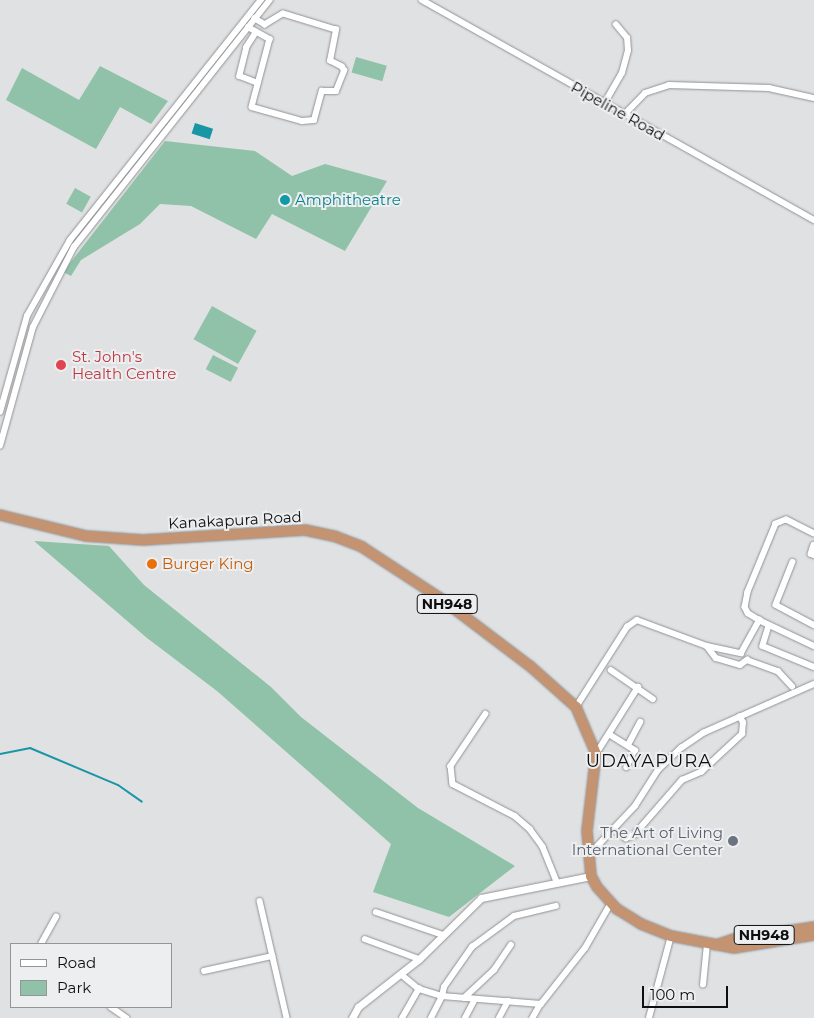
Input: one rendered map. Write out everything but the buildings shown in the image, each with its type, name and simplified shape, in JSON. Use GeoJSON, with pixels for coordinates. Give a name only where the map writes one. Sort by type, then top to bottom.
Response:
{"type":"FeatureCollection","features":[{"type":"Feature","properties":{"kind":"highway","name":"Kanakapura Road"},"geometry":{"type":"LineString","coordinates":[[0,515],[86,536],[143,540],[305,530],[334,536],[362,547],[440,598],[530,666],[576,707],[596,754],[587,831],[588,857],[592,876],[611,903],[641,924],[672,936],[711,945],[734,948],[814,935]]}},
{"type":"Feature","properties":{"kind":"highway","name":"Kanakapura Road"},"geometry":{"type":"LineString","coordinates":[[711,945],[734,939],[814,927]]}},
{"type":"Feature","properties":{"kind":"street"},"geometry":{"type":"LineString","coordinates":[[0,412],[4,390],[27,316],[70,240],[261,0]]}},
{"type":"Feature","properties":{"kind":"street"},"geometry":{"type":"LineString","coordinates":[[0,446],[33,327],[54,281],[74,247],[270,0]]}},
{"type":"Feature","properties":{"kind":"street","name":"Pipeline Road"},"geometry":{"type":"LineString","coordinates":[[422,0],[604,104],[814,220]]}},
{"type":"Feature","properties":{"kind":"street"},"geometry":{"type":"LineString","coordinates":[[248,27],[270,39],[252,107],[310,122],[314,120],[322,91],[336,91],[344,71],[342,67],[330,61],[337,36],[332,27],[283,14],[265,25],[255,19]]}},
{"type":"Feature","properties":{"kind":"street"},"geometry":{"type":"LineString","coordinates":[[604,104],[622,73],[628,51],[627,38],[616,25]]}},
{"type":"Feature","properties":{"kind":"street"},"geometry":{"type":"LineString","coordinates":[[256,33],[247,47],[240,76],[258,83]]}},
{"type":"Feature","properties":{"kind":"street"},"geometry":{"type":"LineString","coordinates":[[624,115],[645,93],[669,85],[768,88],[814,98]]}},
{"type":"Feature","properties":{"kind":"street"},"geometry":{"type":"LineString","coordinates":[[48,278],[54,281]]}},
{"type":"Feature","properties":{"kind":"street"},"geometry":{"type":"LineString","coordinates":[[4,390],[14,392]]}},
{"type":"Feature","properties":{"kind":"street"},"geometry":{"type":"LineString","coordinates":[[814,534],[786,520],[773,528],[746,600],[748,613],[770,626],[814,646]]}},
{"type":"Feature","properties":{"kind":"street"},"geometry":{"type":"LineString","coordinates":[[814,545],[811,554],[814,555]]}},
{"type":"Feature","properties":{"kind":"street"},"geometry":{"type":"LineString","coordinates":[[792,562],[776,605],[814,625]]}},
{"type":"Feature","properties":{"kind":"street"},"geometry":{"type":"LineString","coordinates":[[576,707],[632,622],[648,622],[707,646],[741,653],[759,620]]}},
{"type":"Feature","properties":{"kind":"street"},"geometry":{"type":"LineString","coordinates":[[770,626],[763,646],[814,667]]}},
{"type":"Feature","properties":{"kind":"street"},"geometry":{"type":"LineString","coordinates":[[707,646],[716,658],[740,665],[747,660],[778,671],[792,686]]}},
{"type":"Feature","properties":{"kind":"street"},"geometry":{"type":"LineString","coordinates":[[611,670],[638,686],[653,699]]}},
{"type":"Feature","properties":{"kind":"street"},"geometry":{"type":"LineString","coordinates":[[588,857],[635,806],[658,770],[681,748],[703,732],[814,684]]}},
{"type":"Feature","properties":{"kind":"street"},"geometry":{"type":"LineString","coordinates":[[596,754],[638,686]]}},
{"type":"Feature","properties":{"kind":"street"},"geometry":{"type":"LineString","coordinates":[[486,714],[451,766],[453,784],[515,816],[530,829],[543,847],[557,882]]}},
{"type":"Feature","properties":{"kind":"street"},"geometry":{"type":"LineString","coordinates":[[613,829],[626,838],[634,835],[682,780],[700,772],[742,734],[744,723],[740,717]]}},
{"type":"Feature","properties":{"kind":"street"},"geometry":{"type":"LineString","coordinates":[[628,745],[640,722]]}},
{"type":"Feature","properties":{"kind":"street"},"geometry":{"type":"LineString","coordinates":[[609,734],[628,745],[636,753],[627,767]]}},
{"type":"Feature","properties":{"kind":"street"},"geometry":{"type":"LineString","coordinates":[[352,1018],[358,1007],[419,959],[481,898],[592,876]]}},
{"type":"Feature","properties":{"kind":"street"},"geometry":{"type":"LineString","coordinates":[[260,901],[287,1018]]}},
{"type":"Feature","properties":{"kind":"street"},"geometry":{"type":"LineString","coordinates":[[533,1018],[541,1004],[585,948],[611,903]]}},
{"type":"Feature","properties":{"kind":"street"},"geometry":{"type":"LineString","coordinates":[[431,1018],[442,996],[444,987],[472,947],[514,916],[556,906]]}},
{"type":"Feature","properties":{"kind":"street"},"geometry":{"type":"LineString","coordinates":[[376,912],[443,935]]}},
{"type":"Feature","properties":{"kind":"street"},"geometry":{"type":"LineString","coordinates":[[42,943],[56,917]]}},
{"type":"Feature","properties":{"kind":"street"},"geometry":{"type":"LineString","coordinates":[[649,1018],[672,936]]}},
{"type":"Feature","properties":{"kind":"street"},"geometry":{"type":"LineString","coordinates":[[365,939],[419,959]]}},
{"type":"Feature","properties":{"kind":"street"},"geometry":{"type":"LineString","coordinates":[[464,998],[489,976],[511,945]]}},
{"type":"Feature","properties":{"kind":"street"},"geometry":{"type":"LineString","coordinates":[[703,986],[711,945]]}},
{"type":"Feature","properties":{"kind":"street"},"geometry":{"type":"LineString","coordinates":[[204,971],[272,956]]}},
{"type":"Feature","properties":{"kind":"street"},"geometry":{"type":"LineString","coordinates":[[401,974],[420,989],[442,996],[541,1004]]}},
{"type":"Feature","properties":{"kind":"street"},"geometry":{"type":"LineString","coordinates":[[402,1018],[420,989]]}},
{"type":"Feature","properties":{"kind":"street"},"geometry":{"type":"LineString","coordinates":[[465,1018],[475,999]]}},
{"type":"Feature","properties":{"kind":"street"},"geometry":{"type":"LineString","coordinates":[[499,1018],[508,1002]]}},
{"type":"Feature","properties":{"kind":"street"},"geometry":{"type":"LineString","coordinates":[[112,1008],[126,1018]]}},
{"type":"Feature","properties":{"kind":"green space"},"geometry":{"type":"Polygon","coordinates":[[[356,57],[387,66],[382,81],[352,72],[356,57]]]}},
{"type":"Feature","properties":{"kind":"green space"},"geometry":{"type":"Polygon","coordinates":[[[100,66],[168,101],[151,124],[120,107],[96,149],[6,100],[22,68],[79,100],[100,66]]]}},
{"type":"Feature","properties":{"kind":"green space"},"geometry":{"type":"Polygon","coordinates":[[[165,141],[255,151],[292,176],[325,164],[387,181],[345,251],[272,214],[256,239],[191,206],[160,204],[140,224],[81,260],[71,276],[63,272],[165,141]]]}},
{"type":"Feature","properties":{"kind":"green space"},"geometry":{"type":"Polygon","coordinates":[[[75,188],[91,197],[82,212],[66,204],[75,188]]]}},
{"type":"Feature","properties":{"kind":"green space"},"geometry":{"type":"Polygon","coordinates":[[[212,306],[257,331],[238,364],[194,339],[212,306]]]}},
{"type":"Feature","properties":{"kind":"green space"},"geometry":{"type":"Polygon","coordinates":[[[213,355],[238,368],[231,382],[206,369],[213,355]]]}},
{"type":"Feature","properties":{"kind":"green space"},"geometry":{"type":"Polygon","coordinates":[[[34,541],[109,546],[144,585],[271,687],[301,717],[418,808],[515,866],[449,917],[373,892],[391,844],[217,691],[147,638],[34,541]]]}},
{"type":"Feature","properties":{"kind":"water"},"geometry":{"type":"Polygon","coordinates":[[[195,123],[213,129],[210,139],[192,133],[195,123]]]}},
{"type":"Feature","properties":{"kind":"waterway"},"geometry":{"type":"LineString","coordinates":[[0,754],[30,748],[118,785],[142,802]]}},
{"type":"Feature","properties":{"kind":"place","name":"Amphitheatre"},"geometry":{"type":"Point","coordinates":[285,200]}},
{"type":"Feature","properties":{"kind":"place","name":"St. John's Health Centre"},"geometry":{"type":"Point","coordinates":[61,365]}},
{"type":"Feature","properties":{"kind":"place","name":"Burger King"},"geometry":{"type":"Point","coordinates":[152,564]}},
{"type":"Feature","properties":{"kind":"place","name":"The Art of Living International Center"},"geometry":{"type":"Point","coordinates":[733,841]}},
{"type":"Feature","properties":{"kind":"district","name":"UDAYAPURA"},"geometry":{"type":"Point","coordinates":[649,761]}}]}
